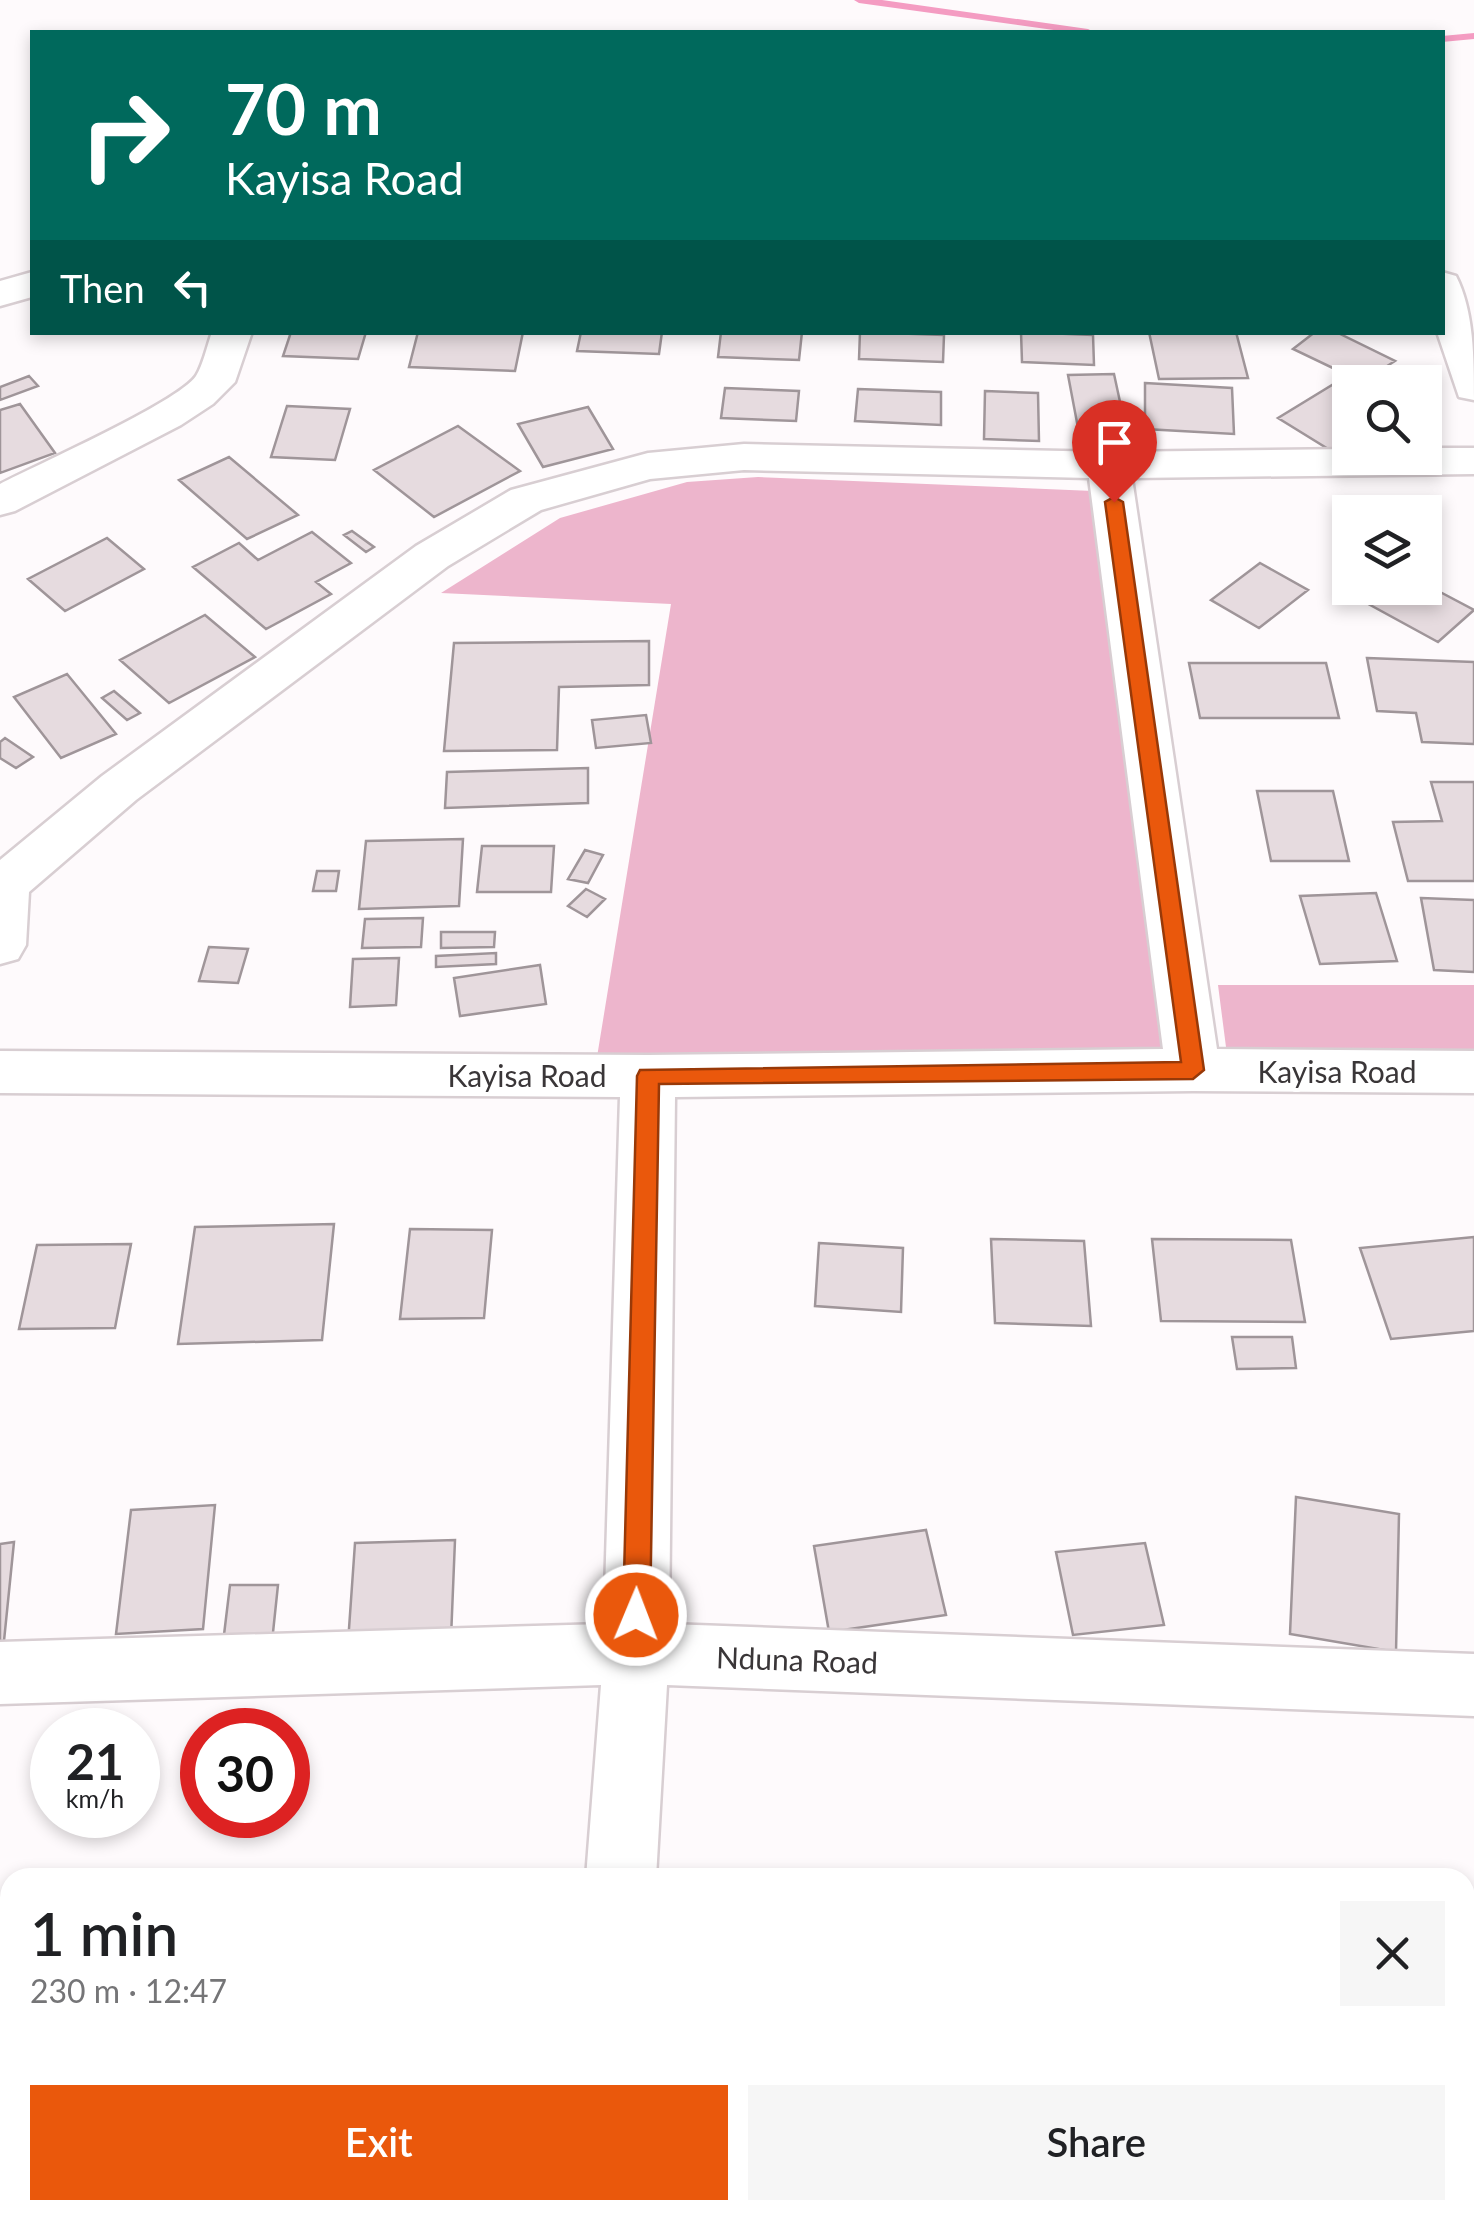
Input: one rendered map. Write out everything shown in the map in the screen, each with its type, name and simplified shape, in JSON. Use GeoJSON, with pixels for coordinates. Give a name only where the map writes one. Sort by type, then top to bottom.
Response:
{"type":"FeatureCollection","features":[{"type":"Feature","properties":{"kind":"street"},"geometry":{"type":"LineString","coordinates":[[1445,259],[1474,258]]}},
{"type":"Feature","properties":{"kind":"street"},"geometry":{"type":"LineString","coordinates":[[0,294],[30,285]]}},
{"type":"Feature","properties":{"kind":"street"},"geometry":{"type":"LineString","coordinates":[[1445,294],[1474,388]]}},
{"type":"Feature","properties":{"kind":"street"},"geometry":{"type":"LineString","coordinates":[[0,501],[198,396],[214,382],[231,335]]}},
{"type":"Feature","properties":{"kind":"street"},"geometry":{"type":"LineString","coordinates":[[0,945],[2,883],[119,788],[432,556],[526,500],[648,466],[744,457],[1109,465],[1474,461]]}},
{"type":"Feature","properties":{"kind":"street"},"geometry":{"type":"LineString","coordinates":[[1109,465],[1193,1070]]}},
{"type":"Feature","properties":{"kind":"street","name":"Kayisa Road"},"geometry":{"type":"LineString","coordinates":[[0,1072],[648,1076],[1193,1070],[1474,1072]]}},
{"type":"Feature","properties":{"kind":"street"},"geometry":{"type":"LineString","coordinates":[[622,1868],[636,1653],[648,1076]]}},
{"type":"Feature","properties":{"kind":"street","name":"Nduna Road"},"geometry":{"type":"LineString","coordinates":[[0,1673],[636,1653],[1474,1685]]}},
{"type":"Feature","properties":{"kind":"shaded area"},"geometry":{"type":"Polygon","coordinates":[[[758,477],[1093,491],[1165,1053],[597,1057],[671,604],[441,593],[560,518],[687,482],[758,477]]]}},
{"type":"Feature","properties":{"kind":"shaded area"},"geometry":{"type":"Polygon","coordinates":[[[1218,985],[1474,985],[1474,1058],[1243,1056],[1226,1047],[1218,985]]]}},
{"type":"Feature","properties":{"kind":"building"},"geometry":{"type":"Polygon","coordinates":[[[290,335],[365,335],[358,359],[283,356],[290,335]]]}},
{"type":"Feature","properties":{"kind":"building"},"geometry":{"type":"Polygon","coordinates":[[[417,335],[522,335],[515,371],[409,367],[417,335]]]}},
{"type":"Feature","properties":{"kind":"building"},"geometry":{"type":"Polygon","coordinates":[[[580,335],[662,335],[659,354],[577,351],[580,335]]]}},
{"type":"Feature","properties":{"kind":"building"},"geometry":{"type":"Polygon","coordinates":[[[721,335],[802,335],[799,360],[718,357],[721,335]]]}},
{"type":"Feature","properties":{"kind":"building"},"geometry":{"type":"Polygon","coordinates":[[[860,335],[944,335],[943,362],[859,359],[860,335]]]}},
{"type":"Feature","properties":{"kind":"building"},"geometry":{"type":"Polygon","coordinates":[[[1021,335],[1093,335],[1094,365],[1022,362],[1021,335]]]}},
{"type":"Feature","properties":{"kind":"building"},"geometry":{"type":"Polygon","coordinates":[[[1150,335],[1237,335],[1248,378],[1159,379],[1150,335]]]}},
{"type":"Feature","properties":{"kind":"building"},"geometry":{"type":"Polygon","coordinates":[[[1311,335],[1342,335],[1395,361],[1389,365],[1332,368],[1293,349],[1311,335]]]}},
{"type":"Feature","properties":{"kind":"building"},"geometry":{"type":"Polygon","coordinates":[[[1114,374],[1130,448],[1082,449],[1068,375],[1114,374]]]}},
{"type":"Feature","properties":{"kind":"building"},"geometry":{"type":"Polygon","coordinates":[[[29,376],[38,386],[0,400],[0,387],[29,376]]]}},
{"type":"Feature","properties":{"kind":"building"},"geometry":{"type":"Polygon","coordinates":[[[1145,383],[1232,388],[1234,434],[1145,429],[1145,383]]]}},
{"type":"Feature","properties":{"kind":"building"},"geometry":{"type":"Polygon","coordinates":[[[1332,385],[1332,451],[1278,418],[1332,385]]]}},
{"type":"Feature","properties":{"kind":"building"},"geometry":{"type":"Polygon","coordinates":[[[725,388],[799,391],[796,421],[721,418],[725,388]]]}},
{"type":"Feature","properties":{"kind":"building"},"geometry":{"type":"Polygon","coordinates":[[[858,389],[941,392],[941,425],[855,421],[858,389]]]}},
{"type":"Feature","properties":{"kind":"building"},"geometry":{"type":"Polygon","coordinates":[[[985,391],[1038,393],[1039,441],[984,439],[985,391]]]}},
{"type":"Feature","properties":{"kind":"building"},"geometry":{"type":"Polygon","coordinates":[[[20,404],[55,453],[0,473],[0,410],[20,404]]]}},
{"type":"Feature","properties":{"kind":"building"},"geometry":{"type":"Polygon","coordinates":[[[287,406],[350,409],[335,460],[271,457],[287,406]]]}},
{"type":"Feature","properties":{"kind":"building"},"geometry":{"type":"Polygon","coordinates":[[[588,407],[613,449],[543,467],[518,424],[588,407]]]}},
{"type":"Feature","properties":{"kind":"building"},"geometry":{"type":"Polygon","coordinates":[[[458,426],[520,471],[434,517],[374,470],[458,426]]]}},
{"type":"Feature","properties":{"kind":"building"},"geometry":{"type":"Polygon","coordinates":[[[229,457],[298,515],[247,539],[179,480],[229,457]]]}},
{"type":"Feature","properties":{"kind":"building"},"geometry":{"type":"Polygon","coordinates":[[[352,531],[374,547],[366,552],[344,535],[352,531]]]}},
{"type":"Feature","properties":{"kind":"building"},"geometry":{"type":"Polygon","coordinates":[[[312,532],[351,563],[316,582],[331,594],[266,629],[193,567],[239,543],[258,560],[312,532]]]}},
{"type":"Feature","properties":{"kind":"building"},"geometry":{"type":"Polygon","coordinates":[[[107,538],[144,569],[65,611],[28,579],[107,538]]]}},
{"type":"Feature","properties":{"kind":"building"},"geometry":{"type":"Polygon","coordinates":[[[1260,563],[1308,590],[1259,628],[1211,600],[1260,563]]]}},
{"type":"Feature","properties":{"kind":"building"},"geometry":{"type":"Polygon","coordinates":[[[1442,593],[1474,610],[1438,642],[1370,605],[1442,605],[1442,593]]]}},
{"type":"Feature","properties":{"kind":"building"},"geometry":{"type":"Polygon","coordinates":[[[205,615],[255,657],[169,703],[120,660],[205,615]]]}},
{"type":"Feature","properties":{"kind":"building"},"geometry":{"type":"Polygon","coordinates":[[[649,641],[649,685],[559,687],[557,750],[444,751],[454,643],[649,641]]]}},
{"type":"Feature","properties":{"kind":"building"},"geometry":{"type":"Polygon","coordinates":[[[1367,658],[1474,662],[1474,744],[1422,742],[1416,713],[1377,711],[1367,658]]]}},
{"type":"Feature","properties":{"kind":"building"},"geometry":{"type":"Polygon","coordinates":[[[1189,663],[1326,663],[1339,718],[1200,718],[1189,663]]]}},
{"type":"Feature","properties":{"kind":"building"},"geometry":{"type":"Polygon","coordinates":[[[67,674],[116,734],[61,758],[14,697],[67,674]]]}},
{"type":"Feature","properties":{"kind":"building"},"geometry":{"type":"Polygon","coordinates":[[[114,691],[140,713],[127,720],[102,698],[114,691]]]}},
{"type":"Feature","properties":{"kind":"building"},"geometry":{"type":"Polygon","coordinates":[[[646,715],[651,743],[596,748],[592,720],[646,715]]]}},
{"type":"Feature","properties":{"kind":"building"},"geometry":{"type":"Polygon","coordinates":[[[5,738],[33,757],[16,768],[0,758],[0,742],[5,738]]]}},
{"type":"Feature","properties":{"kind":"building"},"geometry":{"type":"Polygon","coordinates":[[[588,768],[588,803],[445,808],[447,772],[588,768]]]}},
{"type":"Feature","properties":{"kind":"building"},"geometry":{"type":"Polygon","coordinates":[[[1431,782],[1474,782],[1474,881],[1408,881],[1393,822],[1442,821],[1431,782]]]}},
{"type":"Feature","properties":{"kind":"building"},"geometry":{"type":"Polygon","coordinates":[[[1257,791],[1333,791],[1349,861],[1271,861],[1257,791]]]}},
{"type":"Feature","properties":{"kind":"building"},"geometry":{"type":"Polygon","coordinates":[[[463,839],[459,906],[359,909],[366,841],[463,839]]]}},
{"type":"Feature","properties":{"kind":"building"},"geometry":{"type":"Polygon","coordinates":[[[482,846],[554,846],[551,892],[477,892],[482,846]]]}},
{"type":"Feature","properties":{"kind":"building"},"geometry":{"type":"Polygon","coordinates":[[[585,850],[603,855],[588,883],[568,879],[585,850]]]}},
{"type":"Feature","properties":{"kind":"building"},"geometry":{"type":"Polygon","coordinates":[[[317,871],[339,871],[336,891],[313,891],[317,871]]]}},
{"type":"Feature","properties":{"kind":"building"},"geometry":{"type":"Polygon","coordinates":[[[586,889],[605,899],[587,917],[568,906],[586,889]]]}},
{"type":"Feature","properties":{"kind":"building"},"geometry":{"type":"Polygon","coordinates":[[[1376,893],[1397,961],[1320,964],[1300,896],[1376,893]]]}},
{"type":"Feature","properties":{"kind":"building"},"geometry":{"type":"Polygon","coordinates":[[[1421,898],[1474,900],[1474,972],[1434,970],[1421,898]]]}},
{"type":"Feature","properties":{"kind":"building"},"geometry":{"type":"Polygon","coordinates":[[[423,918],[421,947],[362,948],[365,919],[423,918]]]}},
{"type":"Feature","properties":{"kind":"building"},"geometry":{"type":"Polygon","coordinates":[[[441,932],[495,932],[494,947],[441,948],[441,932]]]}},
{"type":"Feature","properties":{"kind":"building"},"geometry":{"type":"Polygon","coordinates":[[[209,947],[248,949],[238,983],[199,981],[209,947]]]}},
{"type":"Feature","properties":{"kind":"building"},"geometry":{"type":"Polygon","coordinates":[[[496,953],[496,964],[436,967],[436,956],[496,953]]]}},
{"type":"Feature","properties":{"kind":"building"},"geometry":{"type":"Polygon","coordinates":[[[399,958],[396,1005],[350,1007],[353,959],[399,958]]]}},
{"type":"Feature","properties":{"kind":"building"},"geometry":{"type":"Polygon","coordinates":[[[540,965],[546,1004],[460,1016],[454,978],[540,965]]]}},
{"type":"Feature","properties":{"kind":"building"},"geometry":{"type":"Polygon","coordinates":[[[334,1224],[322,1340],[178,1344],[195,1227],[334,1224]]]}},
{"type":"Feature","properties":{"kind":"building"},"geometry":{"type":"Polygon","coordinates":[[[410,1229],[492,1230],[484,1318],[400,1319],[410,1229]]]}},
{"type":"Feature","properties":{"kind":"building"},"geometry":{"type":"Polygon","coordinates":[[[1474,1237],[1474,1331],[1391,1339],[1360,1248],[1474,1237]]]}},
{"type":"Feature","properties":{"kind":"building"},"geometry":{"type":"Polygon","coordinates":[[[991,1239],[1084,1241],[1091,1326],[995,1323],[991,1239]]]}},
{"type":"Feature","properties":{"kind":"building"},"geometry":{"type":"Polygon","coordinates":[[[1152,1239],[1291,1240],[1305,1322],[1161,1321],[1152,1239]]]}},
{"type":"Feature","properties":{"kind":"building"},"geometry":{"type":"Polygon","coordinates":[[[819,1243],[903,1248],[901,1312],[815,1306],[819,1243]]]}},
{"type":"Feature","properties":{"kind":"building"},"geometry":{"type":"Polygon","coordinates":[[[131,1244],[115,1328],[19,1329],[37,1245],[131,1244]]]}},
{"type":"Feature","properties":{"kind":"building"},"geometry":{"type":"Polygon","coordinates":[[[1232,1337],[1292,1337],[1296,1368],[1237,1369],[1232,1337]]]}},
{"type":"Feature","properties":{"kind":"building"},"geometry":{"type":"Polygon","coordinates":[[[1296,1497],[1399,1514],[1396,1652],[1290,1634],[1296,1497]]]}},
{"type":"Feature","properties":{"kind":"building"},"geometry":{"type":"Polygon","coordinates":[[[215,1505],[203,1629],[116,1634],[131,1510],[215,1505]]]}},
{"type":"Feature","properties":{"kind":"building"},"geometry":{"type":"Polygon","coordinates":[[[926,1530],[946,1615],[829,1632],[814,1546],[926,1530]]]}},
{"type":"Feature","properties":{"kind":"building"},"geometry":{"type":"Polygon","coordinates":[[[455,1540],[451,1638],[348,1643],[355,1543],[455,1540]]]}},
{"type":"Feature","properties":{"kind":"building"},"geometry":{"type":"Polygon","coordinates":[[[14,1542],[4,1641],[0,1641],[0,1544],[14,1542]]]}},
{"type":"Feature","properties":{"kind":"building"},"geometry":{"type":"Polygon","coordinates":[[[1145,1543],[1164,1625],[1073,1635],[1056,1552],[1145,1543]]]}},
{"type":"Feature","properties":{"kind":"building"},"geometry":{"type":"Polygon","coordinates":[[[230,1585],[278,1585],[272,1642],[223,1643],[230,1585]]]}},
{"type":"Feature","properties":{"kind":"waterway"},"geometry":{"type":"LineString","coordinates":[[859,0],[1074,30]]}},
{"type":"Feature","properties":{"kind":"waterway"},"geometry":{"type":"LineString","coordinates":[[1445,39],[1474,36]]}},
{"type":"Feature","properties":{"kind":"route"},"geometry":{"type":"LineString","coordinates":[[636,1615],[648,1076],[1193,1070],[1114,502]]}}]}
